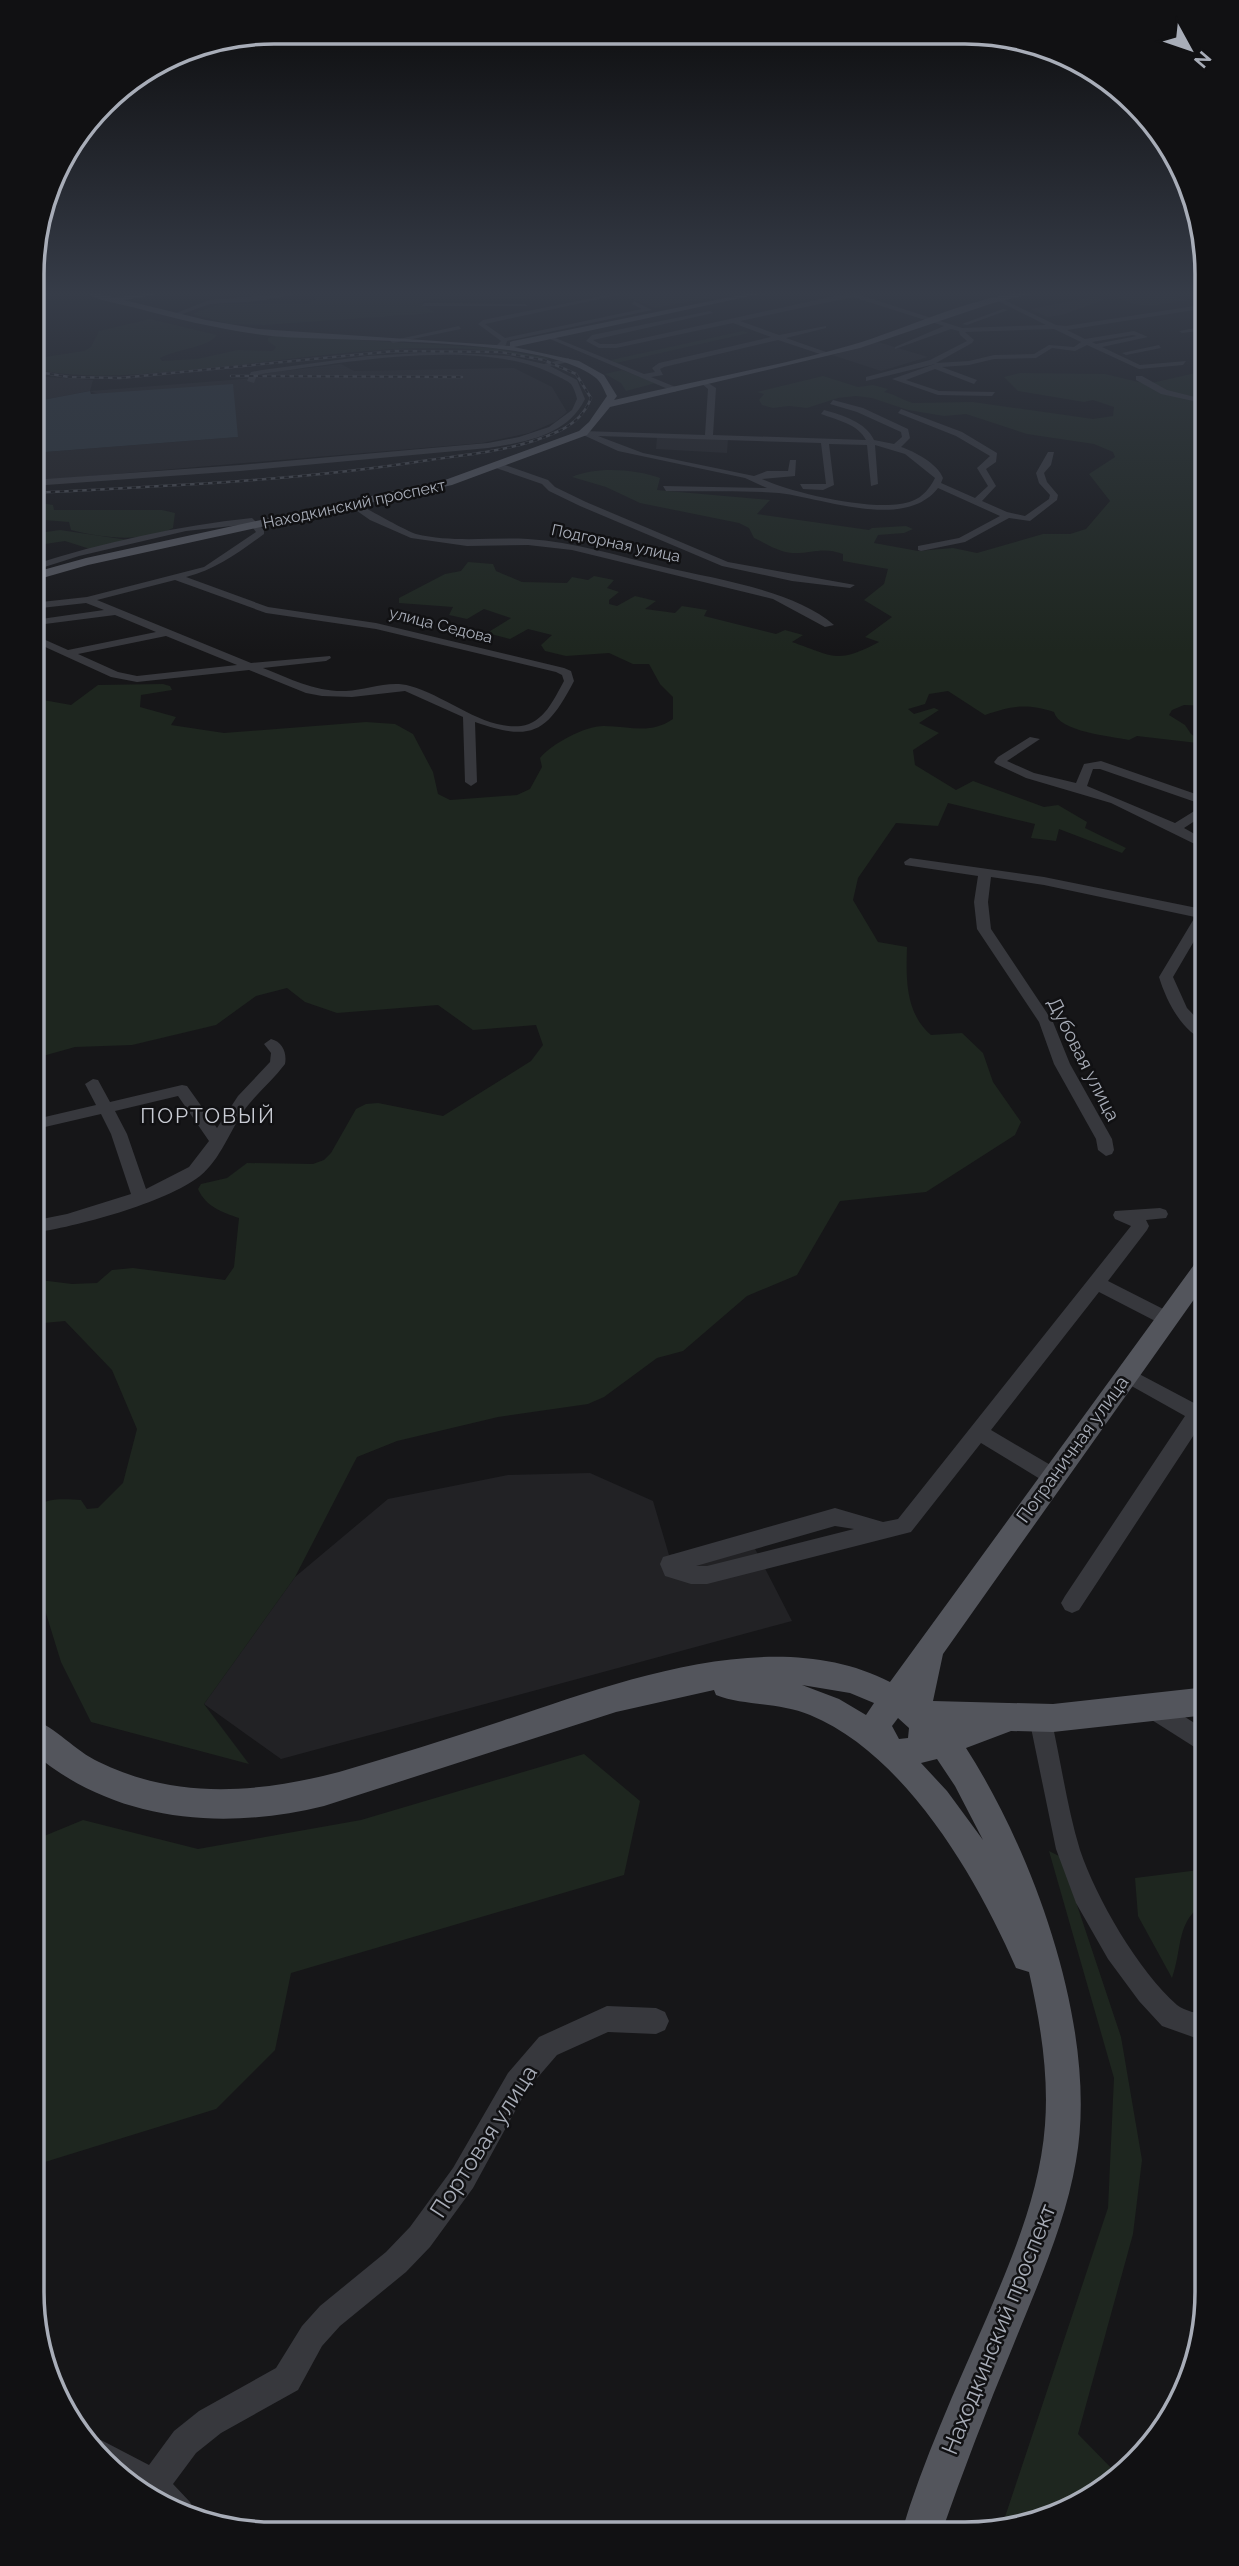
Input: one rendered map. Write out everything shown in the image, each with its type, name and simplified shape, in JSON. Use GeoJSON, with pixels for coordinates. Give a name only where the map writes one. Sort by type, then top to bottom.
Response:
{"type":"FeatureCollection","features":[{"type":"Feature","properties":{"kind":"main road","name":"Находкинский проспект"},"geometry":{"type":"LineString","coordinates":[[44,574],[254,523],[448,483],[587,434],[603,413]]}},
{"type":"Feature","properties":{"kind":"main road","name":"Пограничная улица"},"geometry":{"type":"LineString","coordinates":[[886,1748],[876,1731],[877,1723],[897,1709],[924,1670],[937,1636],[1195,1280]]}},
{"type":"Feature","properties":{"kind":"main road"},"geometry":{"type":"LineString","coordinates":[[44,1743],[68,1762],[98,1779],[178,1802],[224,1806],[274,1802],[342,1786],[603,1702],[658,1687],[705,1678],[800,1669],[845,1677],[870,1686],[897,1709],[981,1803],[1006,1857],[1043,1968],[1058,2036]]}},
{"type":"Feature","properties":{"kind":"main road"},"geometry":{"type":"LineString","coordinates":[[658,1687],[728,1685],[778,1692],[810,1701],[838,1714],[896,1754],[907,1754],[931,1747],[998,1722],[1195,1702]]}},
{"type":"Feature","properties":{"kind":"main road"},"geometry":{"type":"LineString","coordinates":[[897,1709],[1029,1718]]}},
{"type":"Feature","properties":{"kind":"main road"},"geometry":{"type":"LineString","coordinates":[[886,1748],[932,1797],[987,1875],[1026,1952],[1058,2036]]}},
{"type":"Feature","properties":{"kind":"main road","name":"Находкинский проспект"},"geometry":{"type":"LineString","coordinates":[[925,2522],[939,2477],[1024,2273],[1049,2205],[1061,2140],[1063,2089],[1058,2036]]}},
{"type":"Feature","properties":{"kind":"street"},"geometry":{"type":"LineString","coordinates":[[44,482],[475,447],[514,441],[553,428],[573,413]]}},
{"type":"Feature","properties":{"kind":"street"},"geometry":{"type":"LineString","coordinates":[[709,436],[711,413]]}},
{"type":"Feature","properties":{"kind":"street"},"geometry":{"type":"LineString","coordinates":[[826,413],[864,429],[870,435],[874,484]]}},
{"type":"Feature","properties":{"kind":"street"},"geometry":{"type":"LineString","coordinates":[[866,413],[905,431],[906,438],[897,446]]}},
{"type":"Feature","properties":{"kind":"street"},"geometry":{"type":"LineString","coordinates":[[905,413],[959,434],[994,455],[993,460],[981,468],[992,486],[977,501]]}},
{"type":"Feature","properties":{"kind":"street"},"geometry":{"type":"LineString","coordinates":[[587,434],[871,442],[897,446],[939,474],[937,485],[914,504],[898,506],[843,502],[781,491],[666,488]]}},
{"type":"Feature","properties":{"kind":"street"},"geometry":{"type":"LineString","coordinates":[[587,434],[618,448],[755,478],[811,487],[830,485],[824,439]]}},
{"type":"Feature","properties":{"kind":"street"},"geometry":{"type":"LineString","coordinates":[[937,485],[1008,515],[1027,519],[1054,500],[1054,495],[1042,483],[1040,473],[1051,454]]}},
{"type":"Feature","properties":{"kind":"street"},"geometry":{"type":"LineString","coordinates":[[755,478],[767,474],[792,474],[793,462]]}},
{"type":"Feature","properties":{"kind":"street","name":"Подгорная улица"},"geometry":{"type":"LineString","coordinates":[[499,467],[545,482],[561,493],[725,564],[792,578],[850,585]]}},
{"type":"Feature","properties":{"kind":"street"},"geometry":{"type":"LineString","coordinates":[[755,478],[781,491]]}},
{"type":"Feature","properties":{"kind":"street","name":"Подгорная улица"},"geometry":{"type":"LineString","coordinates":[[353,504],[373,517],[414,536],[467,543],[551,544],[776,597],[829,625]]}},
{"type":"Feature","properties":{"kind":"street"},"geometry":{"type":"LineString","coordinates":[[921,548],[962,540],[1008,515]]}},
{"type":"Feature","properties":{"kind":"street"},"geometry":{"type":"LineString","coordinates":[[44,564],[186,528],[254,523],[261,532],[222,561],[178,578],[163,579],[87,600],[44,605]]}},
{"type":"Feature","properties":{"kind":"street"},"geometry":{"type":"LineString","coordinates":[[697,578],[725,564]]}},
{"type":"Feature","properties":{"kind":"street","name":"улица Седова"},"geometry":{"type":"LineString","coordinates":[[87,600],[249,667],[324,693],[408,688],[470,716],[508,729],[529,727],[550,714],[570,676],[560,670],[389,629],[266,610],[178,578]]}},
{"type":"Feature","properties":{"kind":"street"},"geometry":{"type":"LineString","coordinates":[[45,621],[115,612]]}},
{"type":"Feature","properties":{"kind":"street"},"geometry":{"type":"LineString","coordinates":[[66,653],[166,633]]}},
{"type":"Feature","properties":{"kind":"street"},"geometry":{"type":"LineString","coordinates":[[44,643],[115,675],[137,680],[326,658]]}},
{"type":"Feature","properties":{"kind":"street"},"geometry":{"type":"LineString","coordinates":[[470,716],[471,782]]}},
{"type":"Feature","properties":{"kind":"street"},"geometry":{"type":"LineString","coordinates":[[1034,740],[1000,762],[1017,771],[1080,788],[1143,811],[1195,839]]}},
{"type":"Feature","properties":{"kind":"street"},"geometry":{"type":"LineString","coordinates":[[1080,788],[1088,766],[1101,765],[1195,798]]}},
{"type":"Feature","properties":{"kind":"street"},"geometry":{"type":"LineString","coordinates":[[1175,828],[1195,816]]}},
{"type":"Feature","properties":{"kind":"street"},"geometry":{"type":"LineString","coordinates":[[910,862],[1044,881],[1195,913]]}},
{"type":"Feature","properties":{"kind":"street","name":"Дубовая улица"},"geometry":{"type":"LineString","coordinates":[[985,873],[981,902],[984,929],[1046,1021],[1062,1064],[1104,1139],[1106,1150]]}},
{"type":"Feature","properties":{"kind":"street"},"geometry":{"type":"LineString","coordinates":[[1195,931],[1166,976],[1169,987],[1195,1027]]}},
{"type":"Feature","properties":{"kind":"street"},"geometry":{"type":"LineString","coordinates":[[44,1224],[80,1217],[166,1188],[194,1172],[235,1111],[277,1065],[280,1056],[278,1049],[271,1044]]}},
{"type":"Feature","properties":{"kind":"street"},"geometry":{"type":"LineString","coordinates":[[93,1084],[120,1134],[140,1196]]}},
{"type":"Feature","properties":{"kind":"street"},"geometry":{"type":"LineString","coordinates":[[44,1122],[182,1090],[217,1140]]}},
{"type":"Feature","properties":{"kind":"street"},"geometry":{"type":"LineString","coordinates":[[883,1531],[835,1517],[670,1564],[672,1569],[679,1573],[707,1575],[904,1526],[1141,1226],[1135,1219],[1121,1215],[1160,1214]]}},
{"type":"Feature","properties":{"kind":"street"},"geometry":{"type":"LineString","coordinates":[[1097,1283],[1167,1319]]}},
{"type":"Feature","properties":{"kind":"street"},"geometry":{"type":"LineString","coordinates":[[1126,1374],[1195,1403]]}},
{"type":"Feature","properties":{"kind":"street"},"geometry":{"type":"LineString","coordinates":[[1072,1602],[1195,1417]]}},
{"type":"Feature","properties":{"kind":"street"},"geometry":{"type":"LineString","coordinates":[[978,1432],[1052,1476]]}},
{"type":"Feature","properties":{"kind":"street"},"geometry":{"type":"LineString","coordinates":[[1152,1707],[1195,1736]]}},
{"type":"Feature","properties":{"kind":"street"},"geometry":{"type":"LineString","coordinates":[[1029,1718],[1068,1849],[1085,1894],[1117,1950],[1163,2009],[1171,2017],[1195,2025]]}},
{"type":"Feature","properties":{"kind":"street","name":"Портовая улица"},"geometry":{"type":"LineString","coordinates":[[153,2485],[185,2442],[210,2422],[287,2379],[312,2336],[330,2316],[396,2262],[420,2237],[463,2178],[517,2082],[548,2046],[607,2019],[656,2021]]}},
{"type":"Feature","properties":{"kind":"street"},"geometry":{"type":"LineString","coordinates":[[120,2463],[157,2489]]}},
{"type":"Feature","properties":{"kind":"shaded area"},"geometry":{"type":"Polygon","coordinates":[[[44,413],[236,413],[238,437],[44,452],[44,413]]]}},
{"type":"Feature","properties":{"kind":"shaded area"},"geometry":{"type":"Polygon","coordinates":[[[159,413],[566,413],[555,422],[529,433],[482,443],[44,480],[44,452],[238,437],[159,413]]]}},
{"type":"Feature","properties":{"kind":"shaded area"},"geometry":{"type":"Polygon","coordinates":[[[924,413],[1049,413],[1093,419],[1113,416],[1113,413],[1195,413],[1195,705],[1184,705],[1172,710],[1169,715],[1185,725],[1195,737],[1195,743],[1137,736],[1129,740],[1099,735],[1075,729],[1058,719],[1054,712],[1035,707],[1011,708],[985,715],[948,691],[929,694],[925,704],[908,709],[914,714],[934,708],[939,710],[919,723],[939,733],[913,750],[915,765],[956,790],[973,781],[1044,807],[1058,805],[1087,822],[1085,828],[1126,848],[1122,853],[1059,829],[1056,841],[1031,838],[1035,824],[948,803],[938,826],[896,823],[858,878],[853,900],[878,942],[907,947],[909,994],[922,1026],[931,1035],[962,1033],[983,1053],[993,1082],[1021,1122],[1015,1135],[926,1192],[840,1201],[797,1275],[747,1296],[683,1351],[657,1358],[604,1397],[588,1404],[498,1417],[397,1441],[357,1457],[295,1577],[204,1704],[249,1764],[91,1722],[61,1662],[44,1607],[44,1502],[61,1499],[81,1500],[87,1509],[98,1508],[123,1483],[137,1429],[112,1370],[65,1321],[44,1323],[44,1280],[72,1284],[97,1283],[112,1270],[133,1268],[225,1280],[234,1267],[239,1218],[210,1205],[198,1189],[201,1184],[227,1178],[247,1163],[313,1164],[324,1160],[331,1153],[356,1109],[366,1104],[378,1103],[443,1116],[531,1061],[543,1045],[536,1025],[473,1030],[438,1005],[337,1013],[305,1002],[287,988],[256,996],[216,1025],[132,1045],[75,1047],[44,1056],[44,700],[71,705],[98,685],[163,684],[170,686],[172,690],[141,695],[140,707],[176,717],[171,725],[224,733],[366,722],[395,724],[413,734],[433,772],[438,794],[450,800],[517,795],[530,789],[542,767],[540,758],[560,742],[578,732],[596,727],[648,728],[664,724],[673,719],[673,697],[660,684],[649,664],[633,664],[609,653],[566,656],[545,651],[541,645],[552,635],[528,629],[510,639],[487,633],[511,618],[484,609],[467,619],[449,615],[453,607],[399,603],[399,598],[445,574],[461,571],[468,562],[493,564],[496,571],[522,582],[567,583],[572,577],[588,580],[594,576],[614,580],[607,588],[619,592],[609,600],[609,604],[617,606],[635,596],[656,601],[645,609],[675,613],[682,606],[707,610],[704,616],[776,634],[785,630],[803,635],[792,642],[836,656],[854,653],[879,642],[865,637],[892,617],[864,600],[884,584],[888,569],[843,561],[843,554],[836,552],[782,551],[754,538],[749,528],[739,523],[640,503],[606,487],[572,477],[604,470],[639,472],[660,478],[657,490],[770,500],[757,514],[869,530],[906,526],[913,529],[904,533],[878,535],[874,543],[918,551],[953,548],[977,553],[1043,534],[1070,534],[1086,529],[1110,501],[1089,474],[1115,457],[1113,452],[1094,444],[1027,434],[966,414],[944,416],[924,413]]]}},
{"type":"Feature","properties":{"kind":"shaded area"},"geometry":{"type":"Polygon","coordinates":[[[657,437],[728,439],[727,453],[656,449],[657,437]]]}},
{"type":"Feature","properties":{"kind":"shaded area"},"geometry":{"type":"Polygon","coordinates":[[[44,504],[53,505],[54,510],[162,510],[175,513],[173,528],[149,536],[122,538],[96,535],[71,530],[69,522],[44,520],[44,504]]]}},
{"type":"Feature","properties":{"kind":"shaded area"},"geometry":{"type":"Polygon","coordinates":[[[60,530],[128,540],[90,549],[65,541],[44,544],[44,532],[60,530]]]}},
{"type":"Feature","properties":{"kind":"shaded area"},"geometry":{"type":"Polygon","coordinates":[[[590,1473],[653,1501],[669,1555],[750,1539],[792,1621],[281,1759],[204,1704],[295,1577],[388,1499],[508,1475],[590,1473]]]}},
{"type":"Feature","properties":{"kind":"shaded area"},"geometry":{"type":"Polygon","coordinates":[[[584,1754],[640,1801],[624,1875],[291,1973],[275,2050],[216,2109],[44,2162],[44,1836],[83,1820],[198,1849],[361,1820],[584,1754]]]}},
{"type":"Feature","properties":{"kind":"shaded area"},"geometry":{"type":"Polygon","coordinates":[[[1049,1851],[1061,1857],[1121,2037],[1142,2160],[1133,2234],[1078,2434],[1112,2469],[1067,2498],[1039,2510],[1004,2519],[1108,2208],[1114,2078],[1049,1851]]]}},
{"type":"Feature","properties":{"kind":"shaded area"},"geometry":{"type":"Polygon","coordinates":[[[1195,1870],[1195,1911],[1185,1926],[1172,1978],[1138,1916],[1135,1878],[1195,1870]]]}},
{"type":"Feature","properties":{"kind":"railway"},"geometry":{"type":"LineString","coordinates":[[44,492],[281,478],[479,453],[528,443],[559,431],[583,413]]}},
{"type":"Feature","properties":{"kind":"district","name":"ПОРТОВЫЙ"},"geometry":{"type":"Point","coordinates":[208,1115]}}]}
